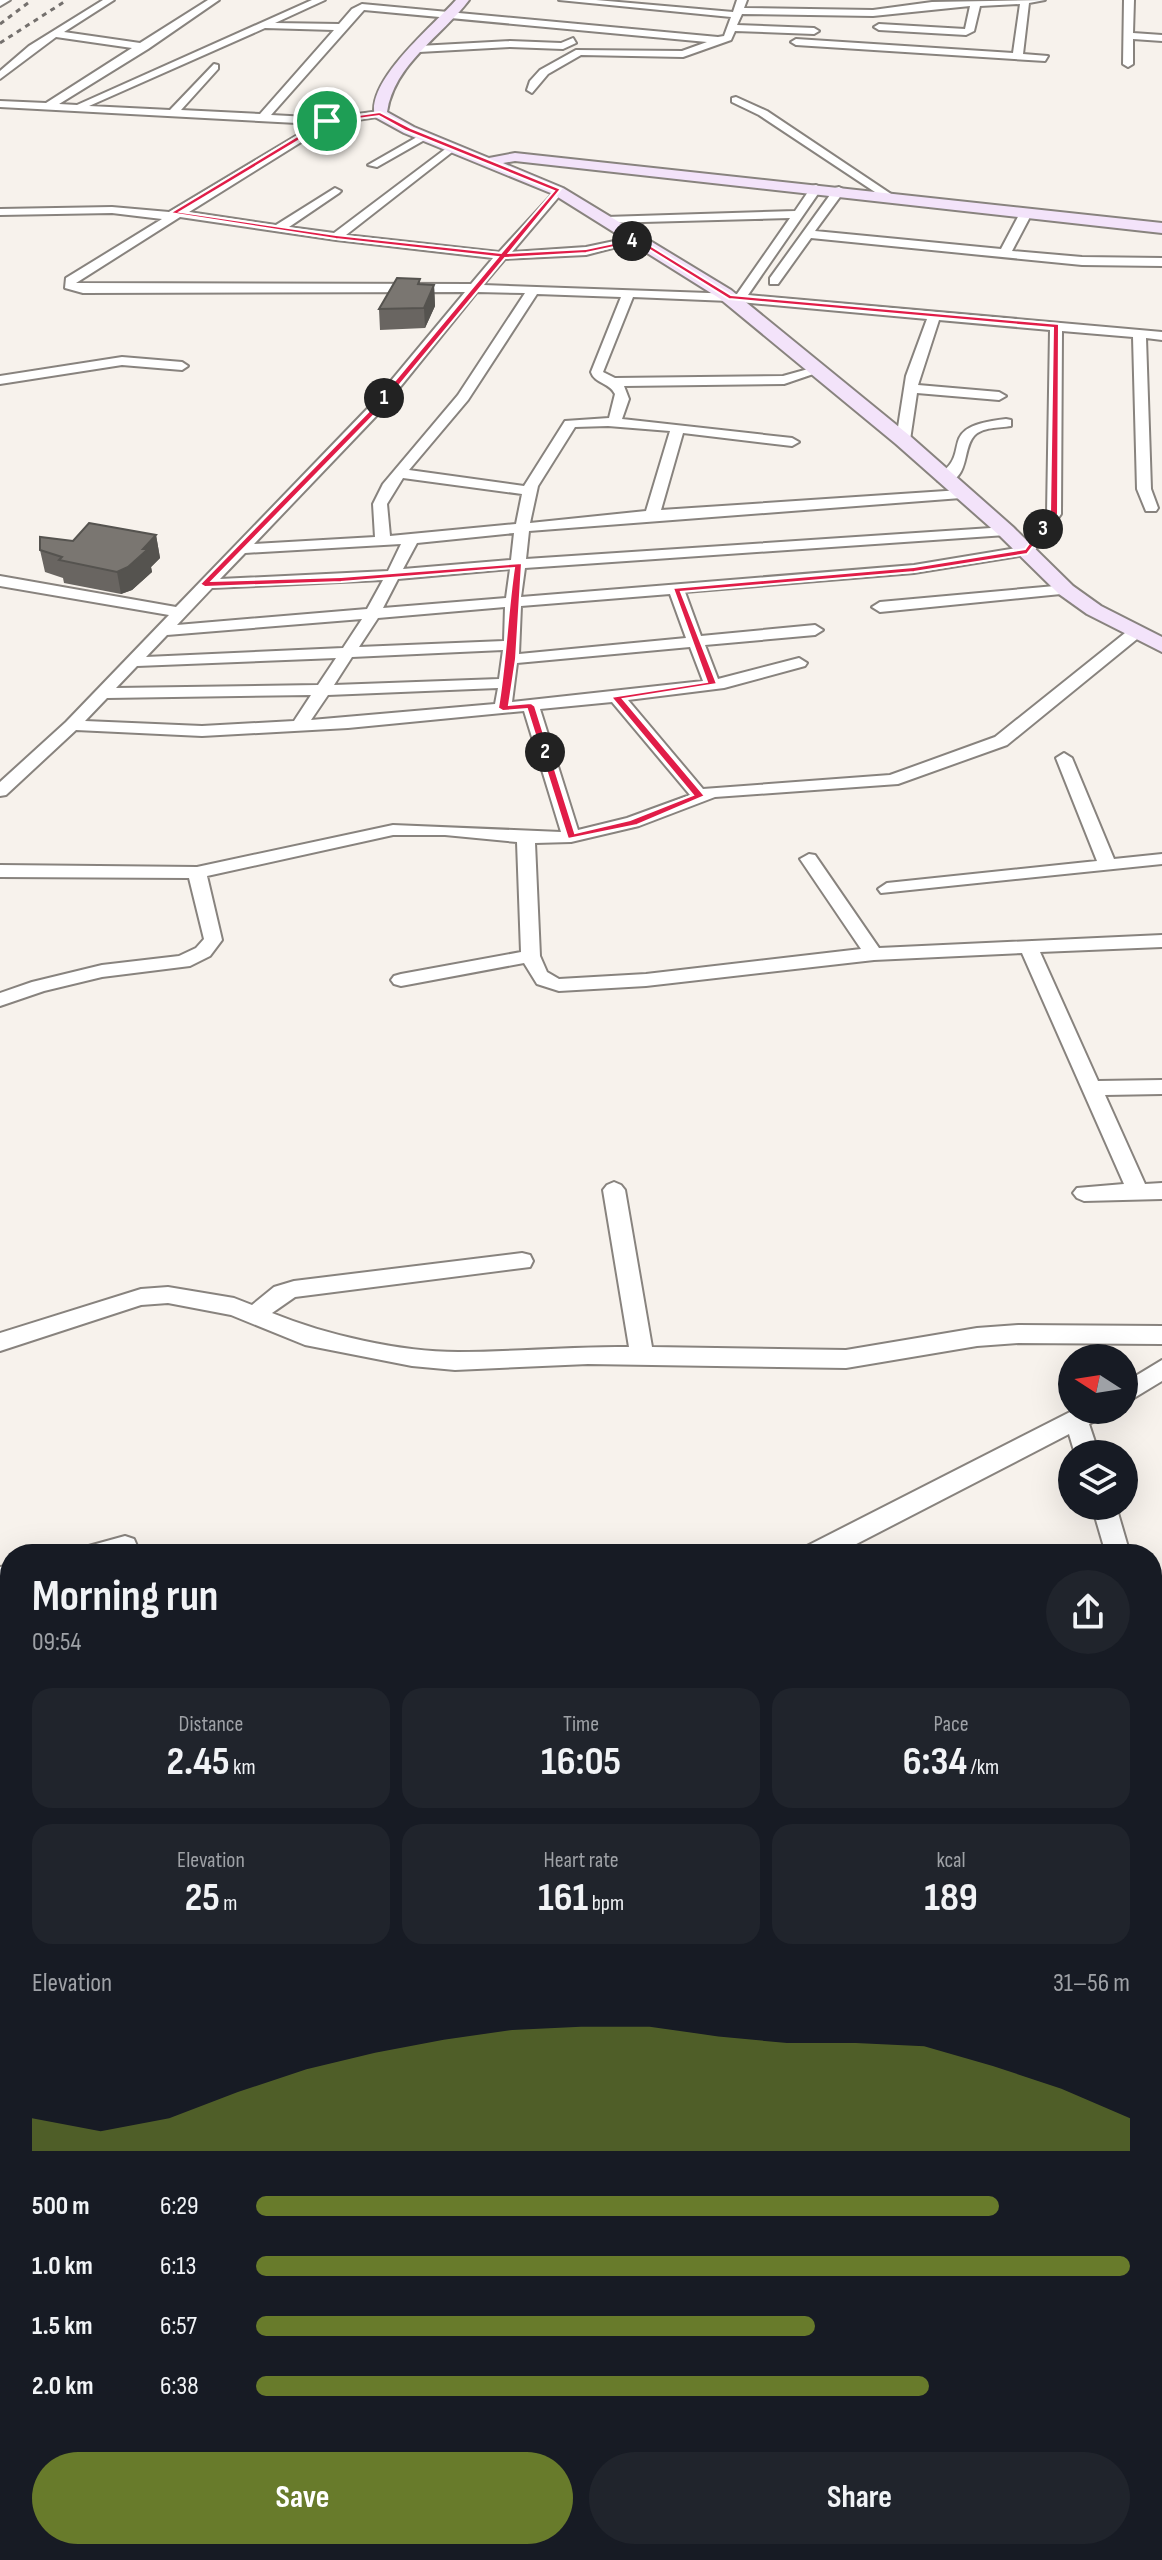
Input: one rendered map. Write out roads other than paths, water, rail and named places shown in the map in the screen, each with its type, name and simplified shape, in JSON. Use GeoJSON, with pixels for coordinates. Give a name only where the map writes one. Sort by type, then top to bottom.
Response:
{"type":"FeatureCollection","features":[{"type":"Feature","properties":{"kind":"street"},"geometry":{"type":"LineString","coordinates":[[0,76],[28,51],[109,0]]}},
{"type":"Feature","properties":{"kind":"street"},"geometry":{"type":"LineString","coordinates":[[49,106],[214,0]]}},
{"type":"Feature","properties":{"kind":"street"},"geometry":{"type":"LineString","coordinates":[[77,107],[320,0]]}},
{"type":"Feature","properties":{"kind":"street"},"geometry":{"type":"LineString","coordinates":[[380,114],[380,103],[394,74],[463,0]]}},
{"type":"Feature","properties":{"kind":"street"},"geometry":{"type":"LineString","coordinates":[[564,0],[737,13],[881,12],[976,2],[1040,0]]}},
{"type":"Feature","properties":{"kind":"street"},"geometry":{"type":"LineString","coordinates":[[532,90],[535,81],[544,72],[579,52],[683,54],[728,38],[742,0]]}},
{"type":"Feature","properties":{"kind":"street"},"geometry":{"type":"LineString","coordinates":[[1128,64],[1129,0]]}},
{"type":"Feature","properties":{"kind":"street"},"geometry":{"type":"LineString","coordinates":[[1018,56],[1025,1]]}},
{"type":"Feature","properties":{"kind":"street"},"geometry":{"type":"LineString","coordinates":[[879,27],[966,32],[969,31],[976,2]]}},
{"type":"Feature","properties":{"kind":"street"},"geometry":{"type":"LineString","coordinates":[[264,116],[362,7],[718,40]]}},
{"type":"Feature","properties":{"kind":"street"},"geometry":{"type":"LineString","coordinates":[[869,45],[879,27],[881,12]]}},
{"type":"Feature","properties":{"kind":"street"},"geometry":{"type":"LineString","coordinates":[[259,26],[341,27]]}},
{"type":"Feature","properties":{"kind":"street"},"geometry":{"type":"LineString","coordinates":[[731,28],[830,32]]}},
{"type":"Feature","properties":{"kind":"street"},"geometry":{"type":"LineString","coordinates":[[56,34],[145,47]]}},
{"type":"Feature","properties":{"kind":"street"},"geometry":{"type":"LineString","coordinates":[[1129,36],[1162,38]]}},
{"type":"Feature","properties":{"kind":"street"},"geometry":{"type":"LineString","coordinates":[[419,49],[510,44],[563,46],[573,41]]}},
{"type":"Feature","properties":{"kind":"street"},"geometry":{"type":"LineString","coordinates":[[796,42],[1045,58]]}},
{"type":"Feature","properties":{"kind":"street"},"geometry":{"type":"LineString","coordinates":[[174,112],[214,67]]}},
{"type":"Feature","properties":{"kind":"street"},"geometry":{"type":"LineString","coordinates":[[736,100],[763,113],[888,196]]}},
{"type":"Feature","properties":{"kind":"street"},"geometry":{"type":"LineString","coordinates":[[0,104],[327,121],[380,114],[424,136],[558,191],[734,297],[903,440],[1006,531],[1066,590],[1094,610],[1162,646]]}},
{"type":"Feature","properties":{"kind":"street"},"geometry":{"type":"LineString","coordinates":[[327,121],[172,214],[70,281],[69,285],[83,289],[474,288],[734,297],[1162,336]]}},
{"type":"Feature","properties":{"kind":"street"},"geometry":{"type":"LineString","coordinates":[[373,165],[424,136]]}},
{"type":"Feature","properties":{"kind":"street"},"geometry":{"type":"LineString","coordinates":[[336,237],[452,147]]}},
{"type":"Feature","properties":{"kind":"street"},"geometry":{"type":"LineString","coordinates":[[486,161],[515,157],[839,190],[1162,228]]}},
{"type":"Feature","properties":{"kind":"street"},"geometry":{"type":"LineString","coordinates":[[734,297],[816,188]]}},
{"type":"Feature","properties":{"kind":"street"},"geometry":{"type":"LineString","coordinates":[[774,281],[839,190]]}},
{"type":"Feature","properties":{"kind":"street"},"geometry":{"type":"LineString","coordinates":[[279,228],[335,191]]}},
{"type":"Feature","properties":{"kind":"street"},"geometry":{"type":"LineString","coordinates":[[0,791],[72,725],[177,612],[375,409],[558,191]]}},
{"type":"Feature","properties":{"kind":"street"},"geometry":{"type":"LineString","coordinates":[[0,212],[112,210],[172,214],[503,256],[586,251],[638,240]]}},
{"type":"Feature","properties":{"kind":"street"},"geometry":{"type":"LineString","coordinates":[[1005,253],[1026,213]]}},
{"type":"Feature","properties":{"kind":"street"},"geometry":{"type":"LineString","coordinates":[[606,220],[798,214]]}},
{"type":"Feature","properties":{"kind":"street"},"geometry":{"type":"LineString","coordinates":[[808,234],[1082,261],[1162,262]]}},
{"type":"Feature","properties":{"kind":"street"},"geometry":{"type":"LineString","coordinates":[[86,271],[141,287]]}},
{"type":"Feature","properties":{"kind":"street"},"geometry":{"type":"LineString","coordinates":[[383,541],[380,504],[399,473],[463,397],[533,290]]}},
{"type":"Feature","properties":{"kind":"street"},"geometry":{"type":"LineString","coordinates":[[629,293],[597,372],[599,377],[616,382],[784,380],[819,370]]}},
{"type":"Feature","properties":{"kind":"street"},"geometry":{"type":"LineString","coordinates":[[903,440],[913,376],[934,316]]}},
{"type":"Feature","properties":{"kind":"street"},"geometry":{"type":"LineString","coordinates":[[160,631],[914,569],[1027,551],[1054,514],[1056,326]]}},
{"type":"Feature","properties":{"kind":"street"},"geometry":{"type":"LineString","coordinates":[[1139,333],[1144,489],[1151,508]]}},
{"type":"Feature","properties":{"kind":"street"},"geometry":{"type":"LineString","coordinates":[[0,380],[122,361],[182,366]]}},
{"type":"Feature","properties":{"kind":"street"},"geometry":{"type":"LineString","coordinates":[[614,422],[624,400],[616,382]]}},
{"type":"Feature","properties":{"kind":"street"},"geometry":{"type":"LineString","coordinates":[[913,389],[999,396]]}},
{"type":"Feature","properties":{"kind":"street"},"geometry":{"type":"LineString","coordinates":[[503,708],[512,652],[513,604],[522,528],[530,491],[570,424],[575,421],[614,422],[792,442]]}},
{"type":"Feature","properties":{"kind":"street"},"geometry":{"type":"LineString","coordinates":[[943,478],[957,467],[968,431],[973,427],[1006,423]]}},
{"type":"Feature","properties":{"kind":"street"},"geometry":{"type":"LineString","coordinates":[[652,516],[677,429]]}},
{"type":"Feature","properties":{"kind":"street"},"geometry":{"type":"LineString","coordinates":[[399,473],[530,491]]}},
{"type":"Feature","properties":{"kind":"street"},"geometry":{"type":"LineString","coordinates":[[239,549],[383,541],[652,516],[961,494]]}},
{"type":"Feature","properties":{"kind":"street"},"geometry":{"type":"LineString","coordinates":[[205,584],[390,575],[662,552],[1006,531]]}},
{"type":"Feature","properties":{"kind":"street"},"geometry":{"type":"LineString","coordinates":[[299,726],[372,615],[390,575],[412,538]]}},
{"type":"Feature","properties":{"kind":"street"},"geometry":{"type":"LineString","coordinates":[[0,581],[177,612]]}},
{"type":"Feature","properties":{"kind":"street"},"geometry":{"type":"LineString","coordinates":[[676,590],[712,684]]}},
{"type":"Feature","properties":{"kind":"street"},"geometry":{"type":"LineString","coordinates":[[880,607],[1066,590]]}},
{"type":"Feature","properties":{"kind":"street"},"geometry":{"type":"LineString","coordinates":[[130,662],[512,652],[694,642],[815,630]]}},
{"type":"Feature","properties":{"kind":"street"},"geometry":{"type":"LineString","coordinates":[[0,871],[197,873],[393,830],[526,838],[571,837],[633,822],[700,796],[739,789],[892,780],[1001,741],[1136,632]]}},
{"type":"Feature","properties":{"kind":"street"},"geometry":{"type":"LineString","coordinates":[[72,725],[202,731],[299,726],[616,697],[712,684],[799,663]]}},
{"type":"Feature","properties":{"kind":"street"},"geometry":{"type":"LineString","coordinates":[[101,693],[508,683]]}},
{"type":"Feature","properties":{"kind":"street"},"geometry":{"type":"LineString","coordinates":[[616,697],[700,796]]}},
{"type":"Feature","properties":{"kind":"street"},"geometry":{"type":"LineString","coordinates":[[531,706],[571,837]]}},
{"type":"Feature","properties":{"kind":"street"},"geometry":{"type":"LineString","coordinates":[[1064,758],[1108,865]]}},
{"type":"Feature","properties":{"kind":"street"},"geometry":{"type":"LineString","coordinates":[[526,838],[531,956],[538,976],[546,983],[646,980],[874,954],[1162,941]]}},
{"type":"Feature","properties":{"kind":"street"},"geometry":{"type":"LineString","coordinates":[[809,859],[874,954]]}},
{"type":"Feature","properties":{"kind":"street"},"geometry":{"type":"LineString","coordinates":[[887,889],[1162,859]]}},
{"type":"Feature","properties":{"kind":"street"},"geometry":{"type":"LineString","coordinates":[[0,1000],[58,981],[102,971],[183,962],[203,952],[213,940],[197,873]]}},
{"type":"Feature","properties":{"kind":"street"},"geometry":{"type":"LineString","coordinates":[[1028,946],[1138,1192]]}},
{"type":"Feature","properties":{"kind":"street"},"geometry":{"type":"LineString","coordinates":[[401,980],[531,956]]}},
{"type":"Feature","properties":{"kind":"street"},"geometry":{"type":"LineString","coordinates":[[1091,1088],[1162,1087]]}},
{"type":"Feature","properties":{"kind":"street"},"geometry":{"type":"LineString","coordinates":[[614,1190],[642,1356]]}},
{"type":"Feature","properties":{"kind":"street"},"geometry":{"type":"LineString","coordinates":[[1084,1193],[1162,1191]]}},
{"type":"Feature","properties":{"kind":"street"},"geometry":{"type":"LineString","coordinates":[[254,1316],[282,1293],[294,1289],[522,1261]]}},
{"type":"Feature","properties":{"kind":"street"},"geometry":{"type":"LineString","coordinates":[[0,1342],[141,1297],[168,1295],[234,1307],[305,1336],[412,1357],[455,1361],[642,1356],[846,1359],[977,1337],[1018,1334],[1162,1335]]}},
{"type":"Feature","properties":{"kind":"street"},"geometry":{"type":"LineString","coordinates":[[1138,1385],[1162,1369]]}},
{"type":"Feature","properties":{"kind":"street"},"geometry":{"type":"LineString","coordinates":[[833,1544],[1067,1424]]}},
{"type":"Feature","properties":{"kind":"street"},"geometry":{"type":"LineString","coordinates":[[1108,1520],[1115,1544]]}},
{"type":"Feature","properties":{"kind":"railway"},"geometry":{"type":"LineString","coordinates":[[0,24],[32,0]]}},
{"type":"Feature","properties":{"kind":"railway"},"geometry":{"type":"LineString","coordinates":[[0,43],[67,0]]}}]}
